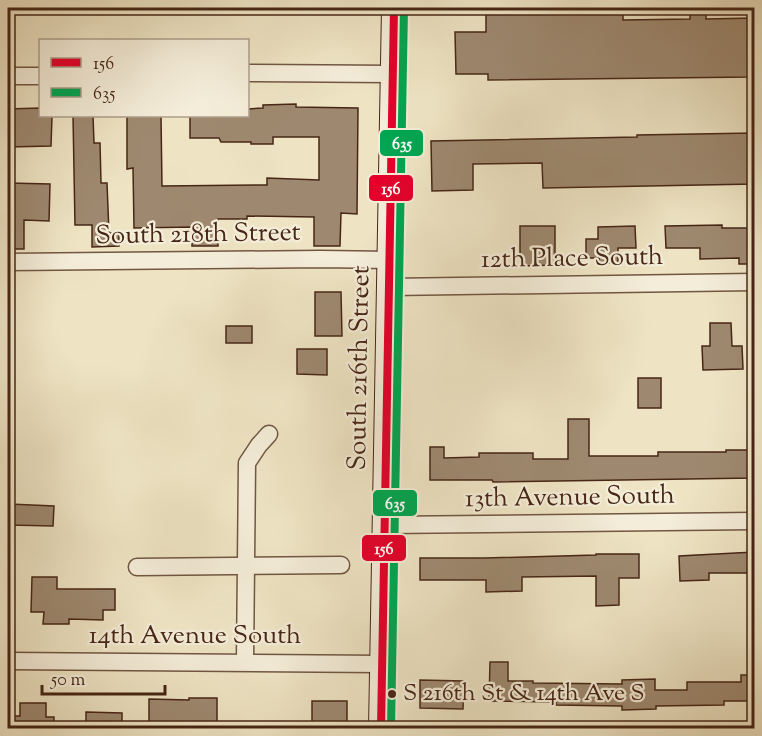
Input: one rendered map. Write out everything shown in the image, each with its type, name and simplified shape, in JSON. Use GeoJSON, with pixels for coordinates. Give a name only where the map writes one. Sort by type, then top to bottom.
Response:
{"type":"FeatureCollection","features":[{"type":"Feature","properties":{"kind":"main road","name":"South 216th Street"},"geometry":{"type":"LineString","coordinates":[[381,729],[394,8]]}},
{"type":"Feature","properties":{"kind":"street"},"geometry":{"type":"LineString","coordinates":[[249,74],[393,74]]}},
{"type":"Feature","properties":{"kind":"street"},"geometry":{"type":"LineString","coordinates":[[8,76],[39,76]]}},
{"type":"Feature","properties":{"kind":"street","name":"South 218th Street"},"geometry":{"type":"LineString","coordinates":[[8,262],[320,258],[390,260]]}},
{"type":"Feature","properties":{"kind":"street","name":"12th Place South"},"geometry":{"type":"LineString","coordinates":[[390,286],[754,282]]}},
{"type":"Feature","properties":{"kind":"street"},"geometry":{"type":"LineString","coordinates":[[245,662],[247,463],[269,434]]}},
{"type":"Feature","properties":{"kind":"street","name":"13th Avenue South"},"geometry":{"type":"LineString","coordinates":[[386,525],[754,521]]}},
{"type":"Feature","properties":{"kind":"street"},"geometry":{"type":"LineString","coordinates":[[137,567],[341,565]]}},
{"type":"Feature","properties":{"kind":"street","name":"14th Avenue South"},"geometry":{"type":"LineString","coordinates":[[8,661],[382,663]]}},
{"type":"Feature","properties":{"kind":"building"},"geometry":{"type":"Polygon","coordinates":[[[590,8],[615,8],[615,12],[623,12],[623,20],[690,19],[690,8],[706,8],[706,19],[754,18],[754,70],[750,70],[751,77],[488,80],[488,74],[456,74],[455,32],[486,32],[486,14],[590,13],[590,8]]]}},
{"type":"Feature","properties":{"kind":"building"},"geometry":{"type":"Polygon","coordinates":[[[296,104],[296,107],[358,108],[357,214],[341,213],[340,246],[314,246],[314,217],[247,216],[247,219],[218,219],[218,246],[192,246],[192,227],[134,228],[133,168],[127,169],[127,117],[161,117],[162,186],[267,185],[267,178],[319,180],[319,137],[273,137],[273,144],[221,142],[219,138],[190,138],[190,117],[249,117],[249,109],[263,108],[263,105],[296,104]]]}},
{"type":"Feature","properties":{"kind":"building"},"geometry":{"type":"Polygon","coordinates":[[[39,108],[39,117],[52,117],[51,146],[8,147],[8,109],[39,108]]]}},
{"type":"Feature","properties":{"kind":"building"},"geometry":{"type":"Polygon","coordinates":[[[73,117],[93,117],[94,143],[100,143],[101,183],[107,183],[109,233],[119,233],[119,246],[92,247],[92,225],[75,225],[73,117]]]}},
{"type":"Feature","properties":{"kind":"building"},"geometry":{"type":"Polygon","coordinates":[[[754,133],[754,184],[543,188],[542,163],[473,164],[473,190],[432,191],[431,141],[754,133]]]}},
{"type":"Feature","properties":{"kind":"building"},"geometry":{"type":"Polygon","coordinates":[[[8,183],[50,184],[49,221],[24,220],[24,249],[10,249],[8,183]]]}},
{"type":"Feature","properties":{"kind":"building"},"geometry":{"type":"Polygon","coordinates":[[[722,225],[722,228],[754,228],[752,264],[739,264],[739,258],[700,259],[700,248],[666,248],[665,226],[722,225]]]}},
{"type":"Feature","properties":{"kind":"building"},"geometry":{"type":"Polygon","coordinates":[[[520,226],[555,226],[555,265],[520,266],[520,226]]]}},
{"type":"Feature","properties":{"kind":"building"},"geometry":{"type":"Polygon","coordinates":[[[635,226],[636,248],[618,248],[618,263],[599,263],[599,258],[586,258],[586,239],[598,239],[598,227],[635,226]]]}},
{"type":"Feature","properties":{"kind":"building"},"geometry":{"type":"Polygon","coordinates":[[[315,292],[341,292],[342,336],[315,336],[315,292]]]}},
{"type":"Feature","properties":{"kind":"building"},"geometry":{"type":"Polygon","coordinates":[[[710,323],[731,323],[732,346],[742,346],[743,369],[703,370],[702,346],[710,346],[710,323]]]}},
{"type":"Feature","properties":{"kind":"building"},"geometry":{"type":"Polygon","coordinates":[[[226,326],[252,326],[252,343],[226,343],[226,326]]]}},
{"type":"Feature","properties":{"kind":"building"},"geometry":{"type":"Polygon","coordinates":[[[297,349],[327,349],[327,375],[297,374],[297,349]]]}},
{"type":"Feature","properties":{"kind":"building"},"geometry":{"type":"Polygon","coordinates":[[[638,378],[661,378],[661,408],[638,408],[638,378]]]}},
{"type":"Feature","properties":{"kind":"building"},"geometry":{"type":"Polygon","coordinates":[[[568,419],[589,419],[589,456],[658,456],[658,452],[754,450],[754,478],[493,482],[492,480],[430,480],[430,447],[444,447],[444,458],[479,457],[479,453],[533,453],[533,459],[568,459],[568,419]]]}},
{"type":"Feature","properties":{"kind":"building"},"geometry":{"type":"Polygon","coordinates":[[[9,504],[54,506],[53,526],[9,525],[9,504]]]}},
{"type":"Feature","properties":{"kind":"building"},"geometry":{"type":"Polygon","coordinates":[[[754,552],[754,573],[709,573],[709,580],[680,581],[679,556],[754,552]]]}},
{"type":"Feature","properties":{"kind":"building"},"geometry":{"type":"Polygon","coordinates":[[[639,554],[639,578],[619,578],[619,605],[596,606],[596,576],[522,577],[522,591],[486,592],[486,580],[420,580],[420,558],[639,554]]]}},
{"type":"Feature","properties":{"kind":"building"},"geometry":{"type":"Polygon","coordinates":[[[32,577],[57,577],[57,589],[115,589],[115,610],[103,610],[103,620],[69,619],[69,624],[43,624],[44,612],[31,612],[32,577]]]}},
{"type":"Feature","properties":{"kind":"building"},"geometry":{"type":"Polygon","coordinates":[[[490,662],[508,662],[508,681],[622,684],[622,680],[655,679],[655,690],[687,690],[687,682],[741,682],[741,675],[754,675],[754,701],[724,701],[724,705],[656,706],[656,709],[622,710],[622,706],[489,701],[490,662]]]}},
{"type":"Feature","properties":{"kind":"building"},"geometry":{"type":"Polygon","coordinates":[[[420,680],[464,681],[463,709],[420,708],[420,680]]]}},
{"type":"Feature","properties":{"kind":"building"},"geometry":{"type":"Polygon","coordinates":[[[189,698],[217,698],[217,727],[149,726],[149,699],[189,700],[189,698]]]}},
{"type":"Feature","properties":{"kind":"building"},"geometry":{"type":"Polygon","coordinates":[[[312,701],[347,701],[347,729],[312,729],[312,701]]]}},
{"type":"Feature","properties":{"kind":"building"},"geometry":{"type":"Polygon","coordinates":[[[20,703],[46,703],[46,717],[54,717],[54,729],[8,729],[8,716],[20,716],[20,703]]]}},
{"type":"Feature","properties":{"kind":"building"},"geometry":{"type":"Polygon","coordinates":[[[86,712],[122,713],[122,729],[86,729],[86,712]]]}},
{"type":"Feature","properties":{"kind":"transit line","name":"156"},"geometry":{"type":"LineString","coordinates":[[381,728],[394,8]]}},
{"type":"Feature","properties":{"kind":"transit line","name":"635"},"geometry":{"type":"LineString","coordinates":[[391,728],[404,8]]}},
{"type":"Feature","properties":{"kind":"place","name":"S 216th St & 14th Ave S"},"geometry":{"type":"Point","coordinates":[392,694]}}]}
